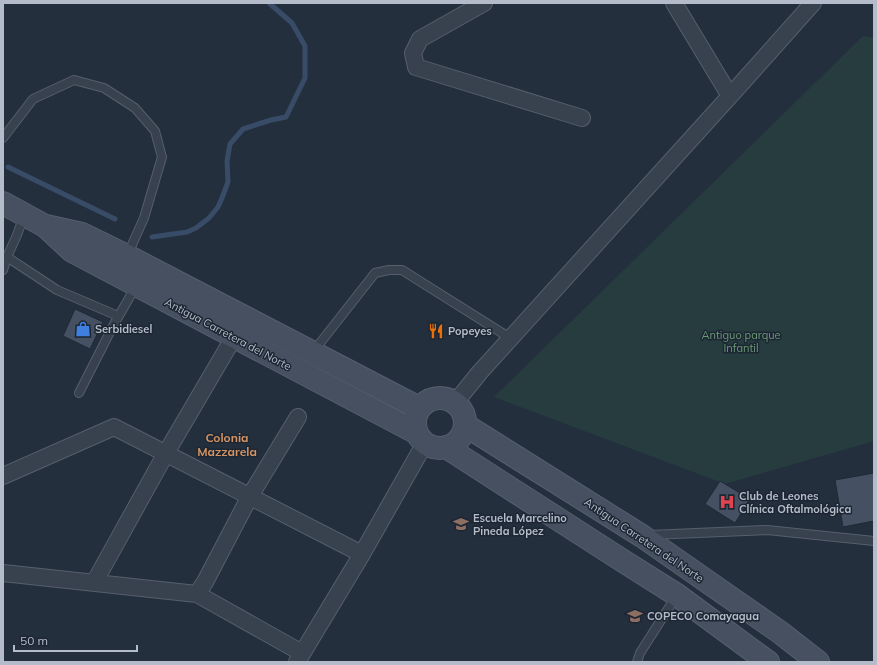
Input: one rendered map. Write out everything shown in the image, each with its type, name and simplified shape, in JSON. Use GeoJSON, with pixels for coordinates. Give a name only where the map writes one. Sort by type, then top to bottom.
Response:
{"type":"FeatureCollection","features":[{"type":"Feature","properties":{"kind":"main road","name":"Antigua Carretera del Norte"},"geometry":{"type":"LineString","coordinates":[[3,203],[45,226],[72,251],[429,441],[678,595],[768,662]]}},
{"type":"Feature","properties":{"kind":"main road","name":"Antigua Carretera del Norte"},"geometry":{"type":"LineString","coordinates":[[45,226],[82,234],[419,408]]}},
{"type":"Feature","properties":{"kind":"main road"},"geometry":{"type":"LineString","coordinates":[[432,399],[448,399],[455,403],[461,409],[464,417],[465,425],[463,434],[452,445],[429,441],[415,427],[416,414],[419,408],[432,399]]}},
{"type":"Feature","properties":{"kind":"main road","name":"Antigua Carretera del Norte"},"geometry":{"type":"LineString","coordinates":[[465,425],[642,536],[781,633],[818,662]]}},
{"type":"Feature","properties":{"kind":"street"},"geometry":{"type":"LineString","coordinates":[[484,3],[420,39],[412,53],[416,67],[582,118]]}},
{"type":"Feature","properties":{"kind":"street"},"geometry":{"type":"LineString","coordinates":[[674,3],[730,96]]}},
{"type":"Feature","properties":{"kind":"street"},"geometry":{"type":"LineString","coordinates":[[455,403],[510,338],[813,3]]}},
{"type":"Feature","properties":{"kind":"street"},"geometry":{"type":"LineString","coordinates":[[94,583],[166,453],[234,337]]}},
{"type":"Feature","properties":{"kind":"street"},"geometry":{"type":"LineString","coordinates":[[198,594],[250,496],[298,417]]}},
{"type":"Feature","properties":{"kind":"street"},"geometry":{"type":"LineString","coordinates":[[3,476],[114,426],[362,554]]}},
{"type":"Feature","properties":{"kind":"street"},"geometry":{"type":"LineString","coordinates":[[3,573],[198,594],[300,658],[429,441]]}},
{"type":"Feature","properties":{"kind":"lane"},"geometry":{"type":"LineString","coordinates":[[3,138],[32,99],[74,80],[104,88],[135,108],[155,131],[162,157],[144,218],[127,256]]}},
{"type":"Feature","properties":{"kind":"lane"},"geometry":{"type":"LineString","coordinates":[[3,270],[25,214]]}},
{"type":"Feature","properties":{"kind":"lane"},"geometry":{"type":"LineString","coordinates":[[7,257],[57,290],[118,316]]}},
{"type":"Feature","properties":{"kind":"lane"},"geometry":{"type":"LineString","coordinates":[[313,352],[375,273],[390,270],[402,270],[510,338]]}},
{"type":"Feature","properties":{"kind":"lane"},"geometry":{"type":"LineString","coordinates":[[79,393],[118,316],[136,285]]}},
{"type":"Feature","properties":{"kind":"lane"},"geometry":{"type":"LineString","coordinates":[[642,536],[767,530],[874,541]]}},
{"type":"Feature","properties":{"kind":"lane"},"geometry":{"type":"LineString","coordinates":[[637,662],[640,653],[678,595]]}},
{"type":"Feature","properties":{"kind":"green space","name":"Antiguo parque Infantil"},"geometry":{"type":"Polygon","coordinates":[[[863,36],[874,38],[874,441],[725,484],[494,397],[863,36]]]}},
{"type":"Feature","properties":{"kind":"building","name":"Serbidiesel"},"geometry":{"type":"Polygon","coordinates":[[[75,309],[103,322],[90,349],[63,336],[75,309]]]}},
{"type":"Feature","properties":{"kind":"building"},"geometry":{"type":"Polygon","coordinates":[[[874,473],[874,521],[843,527],[835,480],[874,473]]]}},
{"type":"Feature","properties":{"kind":"building","name":"Club de Leones Clínica Oftalmológica"},"geometry":{"type":"Polygon","coordinates":[[[720,481],[750,499],[735,523],[705,504],[720,481]]]}},
{"type":"Feature","properties":{"kind":"waterway"},"geometry":{"type":"LineString","coordinates":[[152,237],[187,232],[196,228],[209,218],[218,207],[228,182],[227,161],[230,144],[243,129],[286,117],[305,78],[305,46],[292,23],[269,3]]}},
{"type":"Feature","properties":{"kind":"waterway"},"geometry":{"type":"LineString","coordinates":[[8,167],[115,219]]}},
{"type":"Feature","properties":{"kind":"place","name":"Serbidiesel"},"geometry":{"type":"Point","coordinates":[83,329]}},
{"type":"Feature","properties":{"kind":"place","name":"Popeyes"},"geometry":{"type":"Point","coordinates":[436,331]}},
{"type":"Feature","properties":{"kind":"place","name":"Club de Leones Clínica Oftalmológica"},"geometry":{"type":"Point","coordinates":[727,502]}},
{"type":"Feature","properties":{"kind":"place","name":"Escuela Marcelino Pineda López"},"geometry":{"type":"Point","coordinates":[461,524]}},
{"type":"Feature","properties":{"kind":"place","name":"COPECO Comayagua"},"geometry":{"type":"Point","coordinates":[635,616]}},
{"type":"Feature","properties":{"kind":"district","name":"Colonia Mazzarela"},"geometry":{"type":"Point","coordinates":[227,445]}}]}
